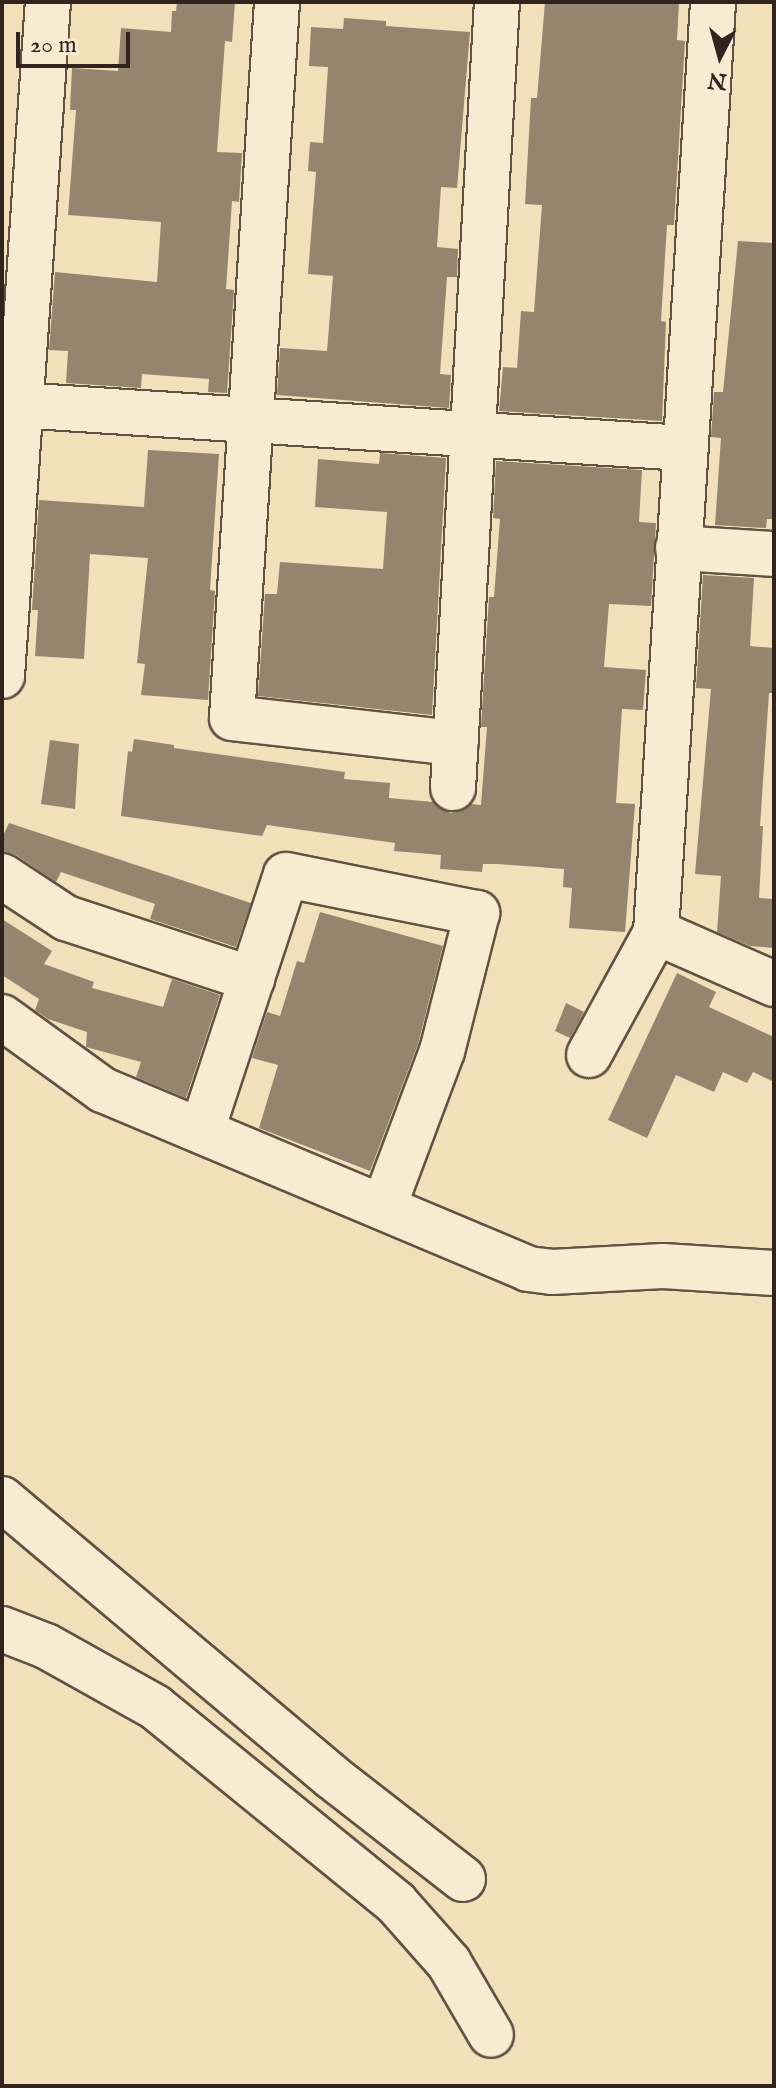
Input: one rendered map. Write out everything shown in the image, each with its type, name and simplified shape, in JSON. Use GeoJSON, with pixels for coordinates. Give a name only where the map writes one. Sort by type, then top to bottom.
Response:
{"type":"FeatureCollection","features":[{"type":"Feature","properties":{"kind":"street"},"geometry":{"type":"LineString","coordinates":[[2,676],[12,405],[48,2]]}},
{"type":"Feature","properties":{"kind":"street"},"geometry":{"type":"LineString","coordinates":[[277,2],[232,718],[456,743]]}},
{"type":"Feature","properties":{"kind":"street"},"geometry":{"type":"LineString","coordinates":[[453,788],[497,2]]}},
{"type":"Feature","properties":{"kind":"street"},"geometry":{"type":"LineString","coordinates":[[589,1055],[656,932],[713,2]]}},
{"type":"Feature","properties":{"kind":"street"},"geometry":{"type":"LineString","coordinates":[[12,405],[685,448]]}},
{"type":"Feature","properties":{"kind":"street"},"geometry":{"type":"LineString","coordinates":[[678,548],[774,554]]}},
{"type":"Feature","properties":{"kind":"street"},"geometry":{"type":"LineString","coordinates":[[202,1130],[286,875],[477,913],[442,1051],[384,1206]]}},
{"type":"Feature","properties":{"kind":"street"},"geometry":{"type":"LineString","coordinates":[[2,876],[66,918],[252,979]]}},
{"type":"Feature","properties":{"kind":"street"},"geometry":{"type":"LineString","coordinates":[[656,932],[774,984]]}},
{"type":"Feature","properties":{"kind":"street"},"geometry":{"type":"LineString","coordinates":[[2,1017],[103,1090],[528,1269],[552,1272],[678,1267],[774,1273]]}},
{"type":"Feature","properties":{"kind":"street"},"geometry":{"type":"LineString","coordinates":[[2,1499],[332,1777],[463,1879]]}},
{"type":"Feature","properties":{"kind":"street"},"geometry":{"type":"LineString","coordinates":[[2,1629],[46,1646],[155,1707],[396,1903],[449,1963],[491,2035]]}},
{"type":"Feature","properties":{"kind":"building"},"geometry":{"type":"Polygon","coordinates":[[[177,2],[235,2],[232,42],[225,41],[217,152],[242,153],[239,202],[232,201],[226,289],[234,290],[227,393],[208,392],[209,379],[142,374],[141,388],[66,383],[68,351],[49,350],[55,272],[157,282],[161,222],[68,215],[76,110],[70,110],[72,68],[118,71],[121,28],[171,32],[172,11],[176,11],[177,2]]]}},
{"type":"Feature","properties":{"kind":"building"},"geometry":{"type":"Polygon","coordinates":[[[545,2],[679,2],[677,40],[685,41],[674,225],[667,225],[661,321],[666,322],[662,421],[499,411],[503,367],[517,368],[521,311],[534,312],[542,205],[525,204],[531,98],[537,98],[545,2]]]}},
{"type":"Feature","properties":{"kind":"building"},"geometry":{"type":"Polygon","coordinates":[[[344,18],[386,21],[386,26],[470,32],[457,188],[441,187],[437,247],[458,249],[457,277],[447,277],[440,374],[451,375],[449,408],[277,395],[280,348],[327,351],[333,276],[308,274],[316,172],[308,171],[310,142],[323,143],[328,67],[309,66],[311,27],[343,29],[344,18]]]}},
{"type":"Feature","properties":{"kind":"building"},"geometry":{"type":"Polygon","coordinates":[[[738,241],[774,243],[774,519],[767,519],[766,528],[715,525],[721,438],[711,437],[714,392],[723,392],[738,241]]]}},
{"type":"Feature","properties":{"kind":"building"},"geometry":{"type":"Polygon","coordinates":[[[148,450],[219,454],[210,590],[215,591],[208,700],[141,695],[145,664],[137,663],[148,558],[90,554],[84,659],[35,656],[38,610],[32,610],[39,500],[144,507],[148,450]]]}},
{"type":"Feature","properties":{"kind":"building"},"geometry":{"type":"Polygon","coordinates":[[[380,453],[446,458],[432,715],[258,696],[265,594],[277,594],[280,562],[383,569],[387,512],[315,507],[318,459],[379,464],[380,453]]]}},
{"type":"Feature","properties":{"kind":"building"},"geometry":{"type":"Polygon","coordinates":[[[496,461],[642,470],[639,522],[656,523],[651,606],[609,604],[604,667],[646,670],[643,710],[622,709],[616,803],[635,804],[625,932],[569,928],[572,888],[563,887],[564,869],[483,864],[482,872],[440,869],[441,855],[394,851],[395,843],[267,825],[262,836],[121,816],[128,751],[132,752],[134,739],[174,745],[174,748],[345,772],[344,779],[390,783],[389,798],[433,802],[451,813],[471,804],[481,805],[487,727],[481,727],[489,597],[494,597],[500,519],[493,518],[496,461]]]}},
{"type":"Feature","properties":{"kind":"building"},"geometry":{"type":"Polygon","coordinates":[[[703,575],[754,578],[750,646],[774,648],[774,693],[769,693],[760,826],[763,826],[759,898],[774,899],[774,948],[750,946],[717,932],[721,876],[695,874],[711,689],[696,688],[703,575]]]}},
{"type":"Feature","properties":{"kind":"building"},"geometry":{"type":"Polygon","coordinates":[[[50,740],[79,744],[75,809],[41,804],[50,740]]]}},
{"type":"Feature","properties":{"kind":"building"},"geometry":{"type":"Polygon","coordinates":[[[9,823],[251,903],[236,947],[150,919],[155,904],[61,872],[56,882],[16,855],[2,851],[2,838],[9,823]]]}},
{"type":"Feature","properties":{"kind":"building"},"geometry":{"type":"Polygon","coordinates":[[[320,912],[443,946],[418,1044],[370,1171],[259,1128],[278,1065],[252,1058],[267,1012],[280,1016],[297,961],[304,963],[320,912]]]}},
{"type":"Feature","properties":{"kind":"building"},"geometry":{"type":"Polygon","coordinates":[[[2,919],[52,951],[44,964],[94,982],[92,988],[163,1007],[172,979],[220,995],[186,1098],[136,1077],[141,1062],[86,1047],[87,1032],[48,1019],[35,1010],[39,999],[2,975],[2,919]]]}},
{"type":"Feature","properties":{"kind":"building"},"geometry":{"type":"Polygon","coordinates":[[[677,973],[716,992],[709,1007],[774,1037],[774,1082],[753,1072],[747,1083],[723,1072],[714,1092],[676,1075],[647,1138],[608,1120],[677,973]]]}},
{"type":"Feature","properties":{"kind":"building"},"geometry":{"type":"Polygon","coordinates":[[[566,1003],[584,1012],[570,1038],[555,1031],[566,1003]]]}}]}
